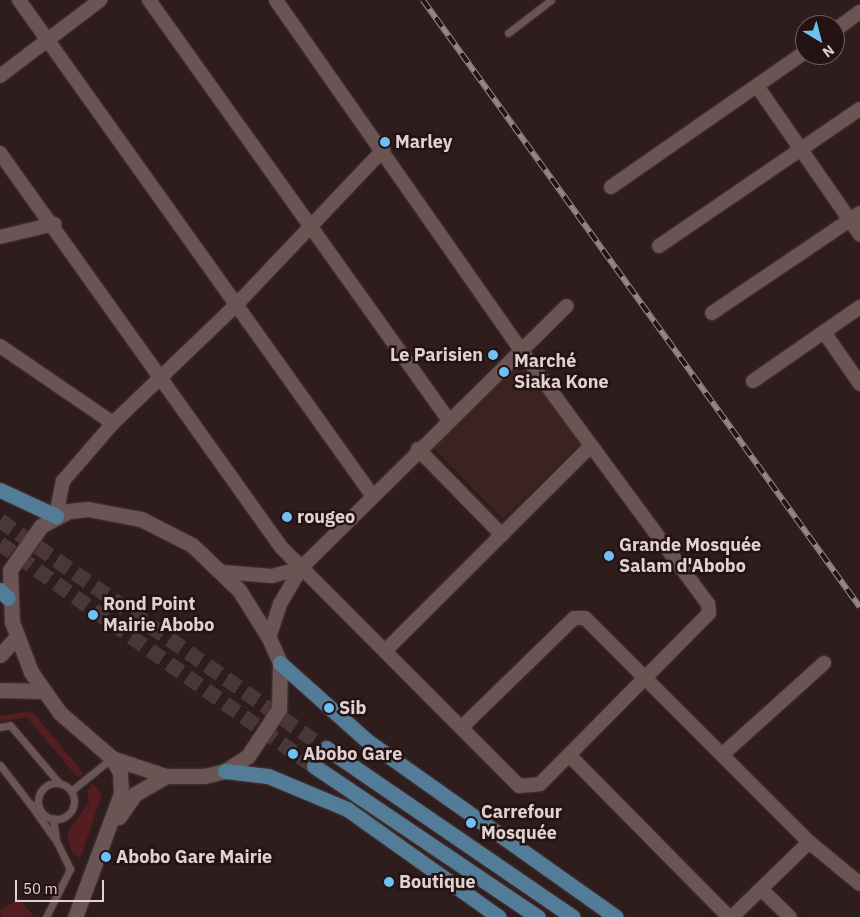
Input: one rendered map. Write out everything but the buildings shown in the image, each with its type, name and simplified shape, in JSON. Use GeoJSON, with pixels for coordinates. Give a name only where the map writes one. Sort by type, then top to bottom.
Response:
{"type":"FeatureCollection","features":[{"type":"Feature","properties":{"kind":"main road"},"geometry":{"type":"LineString","coordinates":[[0,490],[56,516]]}},
{"type":"Feature","properties":{"kind":"main road"},"geometry":{"type":"LineString","coordinates":[[75,917],[113,824],[122,782],[112,758],[42,691],[16,638],[4,594],[10,570],[20,551],[56,516],[88,510],[141,519],[174,533],[223,572],[269,638],[280,663],[283,692],[272,724],[248,756],[225,771],[205,776],[166,776],[112,758]]}},
{"type":"Feature","properties":{"kind":"main road"},"geometry":{"type":"LineString","coordinates":[[0,655],[16,638]]}},
{"type":"Feature","properties":{"kind":"main road"},"geometry":{"type":"LineString","coordinates":[[280,663],[366,740],[616,917]]}},
{"type":"Feature","properties":{"kind":"main road"},"geometry":{"type":"LineString","coordinates":[[0,690],[42,691]]}},
{"type":"Feature","properties":{"kind":"main road"},"geometry":{"type":"LineString","coordinates":[[326,748],[573,917]]}},
{"type":"Feature","properties":{"kind":"main road"},"geometry":{"type":"LineString","coordinates":[[314,766],[538,917]]}},
{"type":"Feature","properties":{"kind":"main road"},"geometry":{"type":"LineString","coordinates":[[225,771],[268,776],[329,800],[500,917]]}},
{"type":"Feature","properties":{"kind":"main road"},"geometry":{"type":"LineString","coordinates":[[113,824],[135,794],[166,776]]}},
{"type":"Feature","properties":{"kind":"street"},"geometry":{"type":"LineString","coordinates":[[19,0],[372,495]]}},
{"type":"Feature","properties":{"kind":"street"},"geometry":{"type":"LineString","coordinates":[[0,76],[100,0]]}},
{"type":"Feature","properties":{"kind":"street"},"geometry":{"type":"LineString","coordinates":[[149,0],[313,226],[448,419]]}},
{"type":"Feature","properties":{"kind":"street"},"geometry":{"type":"LineString","coordinates":[[0,153],[54,224],[160,375],[227,475],[301,568],[519,786],[540,784],[571,756],[710,608],[523,353],[383,150],[276,0]]}},
{"type":"Feature","properties":{"kind":"street"},"geometry":{"type":"LineString","coordinates":[[845,23],[860,12]]}},
{"type":"Feature","properties":{"kind":"street"},"geometry":{"type":"LineString","coordinates":[[611,187],[795,59]]}},
{"type":"Feature","properties":{"kind":"street"},"geometry":{"type":"LineString","coordinates":[[757,86],[801,148],[855,216],[860,235]]}},
{"type":"Feature","properties":{"kind":"street"},"geometry":{"type":"LineString","coordinates":[[659,246],[860,109]]}},
{"type":"Feature","properties":{"kind":"street"},"geometry":{"type":"LineString","coordinates":[[56,516],[63,480],[113,423],[160,375],[236,305],[313,226],[383,150]]}},
{"type":"Feature","properties":{"kind":"street"},"geometry":{"type":"LineString","coordinates":[[712,313],[855,216]]}},
{"type":"Feature","properties":{"kind":"street"},"geometry":{"type":"LineString","coordinates":[[0,237],[54,224]]}},
{"type":"Feature","properties":{"kind":"street"},"geometry":{"type":"LineString","coordinates":[[269,638],[280,604],[301,568],[448,419],[523,353],[567,306]]}},
{"type":"Feature","properties":{"kind":"street"},"geometry":{"type":"LineString","coordinates":[[753,381],[860,307]]}},
{"type":"Feature","properties":{"kind":"street"},"geometry":{"type":"LineString","coordinates":[[824,332],[860,384]]}},
{"type":"Feature","properties":{"kind":"street"},"geometry":{"type":"LineString","coordinates":[[0,346],[113,423]]}},
{"type":"Feature","properties":{"kind":"street"},"geometry":{"type":"LineString","coordinates":[[385,651],[591,446]]}},
{"type":"Feature","properties":{"kind":"street"},"geometry":{"type":"LineString","coordinates":[[418,449],[502,535]]}},
{"type":"Feature","properties":{"kind":"street"},"geometry":{"type":"LineString","coordinates":[[223,572],[272,576],[301,568]]}},
{"type":"Feature","properties":{"kind":"street"},"geometry":{"type":"LineString","coordinates":[[462,727],[574,618],[585,618],[809,842],[860,884]]}},
{"type":"Feature","properties":{"kind":"street"},"geometry":{"type":"LineString","coordinates":[[723,754],[824,663]]}},
{"type":"Feature","properties":{"kind":"street"},"geometry":{"type":"LineString","coordinates":[[571,756],[731,917],[763,891],[809,842]]}},
{"type":"Feature","properties":{"kind":"street"},"geometry":{"type":"LineString","coordinates":[[763,891],[790,917]]}},
{"type":"Feature","properties":{"kind":"lane"},"geometry":{"type":"LineString","coordinates":[[508,33],[551,0]]}},
{"type":"Feature","properties":{"kind":"lane"},"geometry":{"type":"LineString","coordinates":[[0,727],[10,725],[59,783],[71,791],[74,803],[69,813],[53,818]]}},
{"type":"Feature","properties":{"kind":"lane"},"geometry":{"type":"LineString","coordinates":[[71,791],[112,758]]}},
{"type":"Feature","properties":{"kind":"lane"},"geometry":{"type":"LineString","coordinates":[[0,765],[56,840],[70,869],[46,917]]}},
{"type":"Feature","properties":{"kind":"lane"},"geometry":{"type":"LineString","coordinates":[[39,807],[42,790],[59,783]]}},
{"type":"Feature","properties":{"kind":"lane"},"geometry":{"type":"LineString","coordinates":[[30,804],[39,807],[53,818],[56,840]]}},
{"type":"Feature","properties":{"kind":"shaded area"},"geometry":{"type":"Polygon","coordinates":[[[523,361],[581,444],[503,519],[431,446],[523,361]]]}},
{"type":"Feature","properties":{"kind":"shaded area"},"geometry":{"type":"Polygon","coordinates":[[[32,711],[84,774],[77,777],[27,717],[0,722],[0,716],[32,711]]]}},
{"type":"Feature","properties":{"kind":"shaded area"},"geometry":{"type":"Polygon","coordinates":[[[92,783],[102,794],[80,859],[71,851],[67,833],[89,803],[87,792],[92,783]]]}},
{"type":"Feature","properties":{"kind":"shaded area"},"geometry":{"type":"Polygon","coordinates":[[[19,898],[34,917],[1,917],[0,911],[19,898]]]}},
{"type":"Feature","properties":{"kind":"tunnel"},"geometry":{"type":"LineString","coordinates":[[0,520],[326,748]]}},
{"type":"Feature","properties":{"kind":"tunnel"},"geometry":{"type":"LineString","coordinates":[[0,543],[314,766]]}},
{"type":"Feature","properties":{"kind":"railway"},"geometry":{"type":"LineString","coordinates":[[423,0],[860,607]]}},
{"type":"Feature","properties":{"kind":"place","name":"Marley"},"geometry":{"type":"Point","coordinates":[385,142]}},
{"type":"Feature","properties":{"kind":"place","name":"Le Parisien"},"geometry":{"type":"Point","coordinates":[493,355]}},
{"type":"Feature","properties":{"kind":"place","name":"Marché Siaka Kone"},"geometry":{"type":"Point","coordinates":[504,372]}},
{"type":"Feature","properties":{"kind":"place","name":"rougeo"},"geometry":{"type":"Point","coordinates":[287,517]}},
{"type":"Feature","properties":{"kind":"place","name":"Grande Mosquée Salam d'Abobo"},"geometry":{"type":"Point","coordinates":[609,556]}},
{"type":"Feature","properties":{"kind":"place","name":"Rond Point Mairie Abobo"},"geometry":{"type":"Point","coordinates":[93,615]}},
{"type":"Feature","properties":{"kind":"place","name":"Sib"},"geometry":{"type":"Point","coordinates":[329,708]}},
{"type":"Feature","properties":{"kind":"place","name":"Abobo Gare"},"geometry":{"type":"Point","coordinates":[293,754]}},
{"type":"Feature","properties":{"kind":"place","name":"Carrefour Mosquée"},"geometry":{"type":"Point","coordinates":[471,823]}},
{"type":"Feature","properties":{"kind":"place","name":"Abobo Gare Mairie"},"geometry":{"type":"Point","coordinates":[106,857]}},
{"type":"Feature","properties":{"kind":"place","name":"Boutique"},"geometry":{"type":"Point","coordinates":[389,882]}}]}
